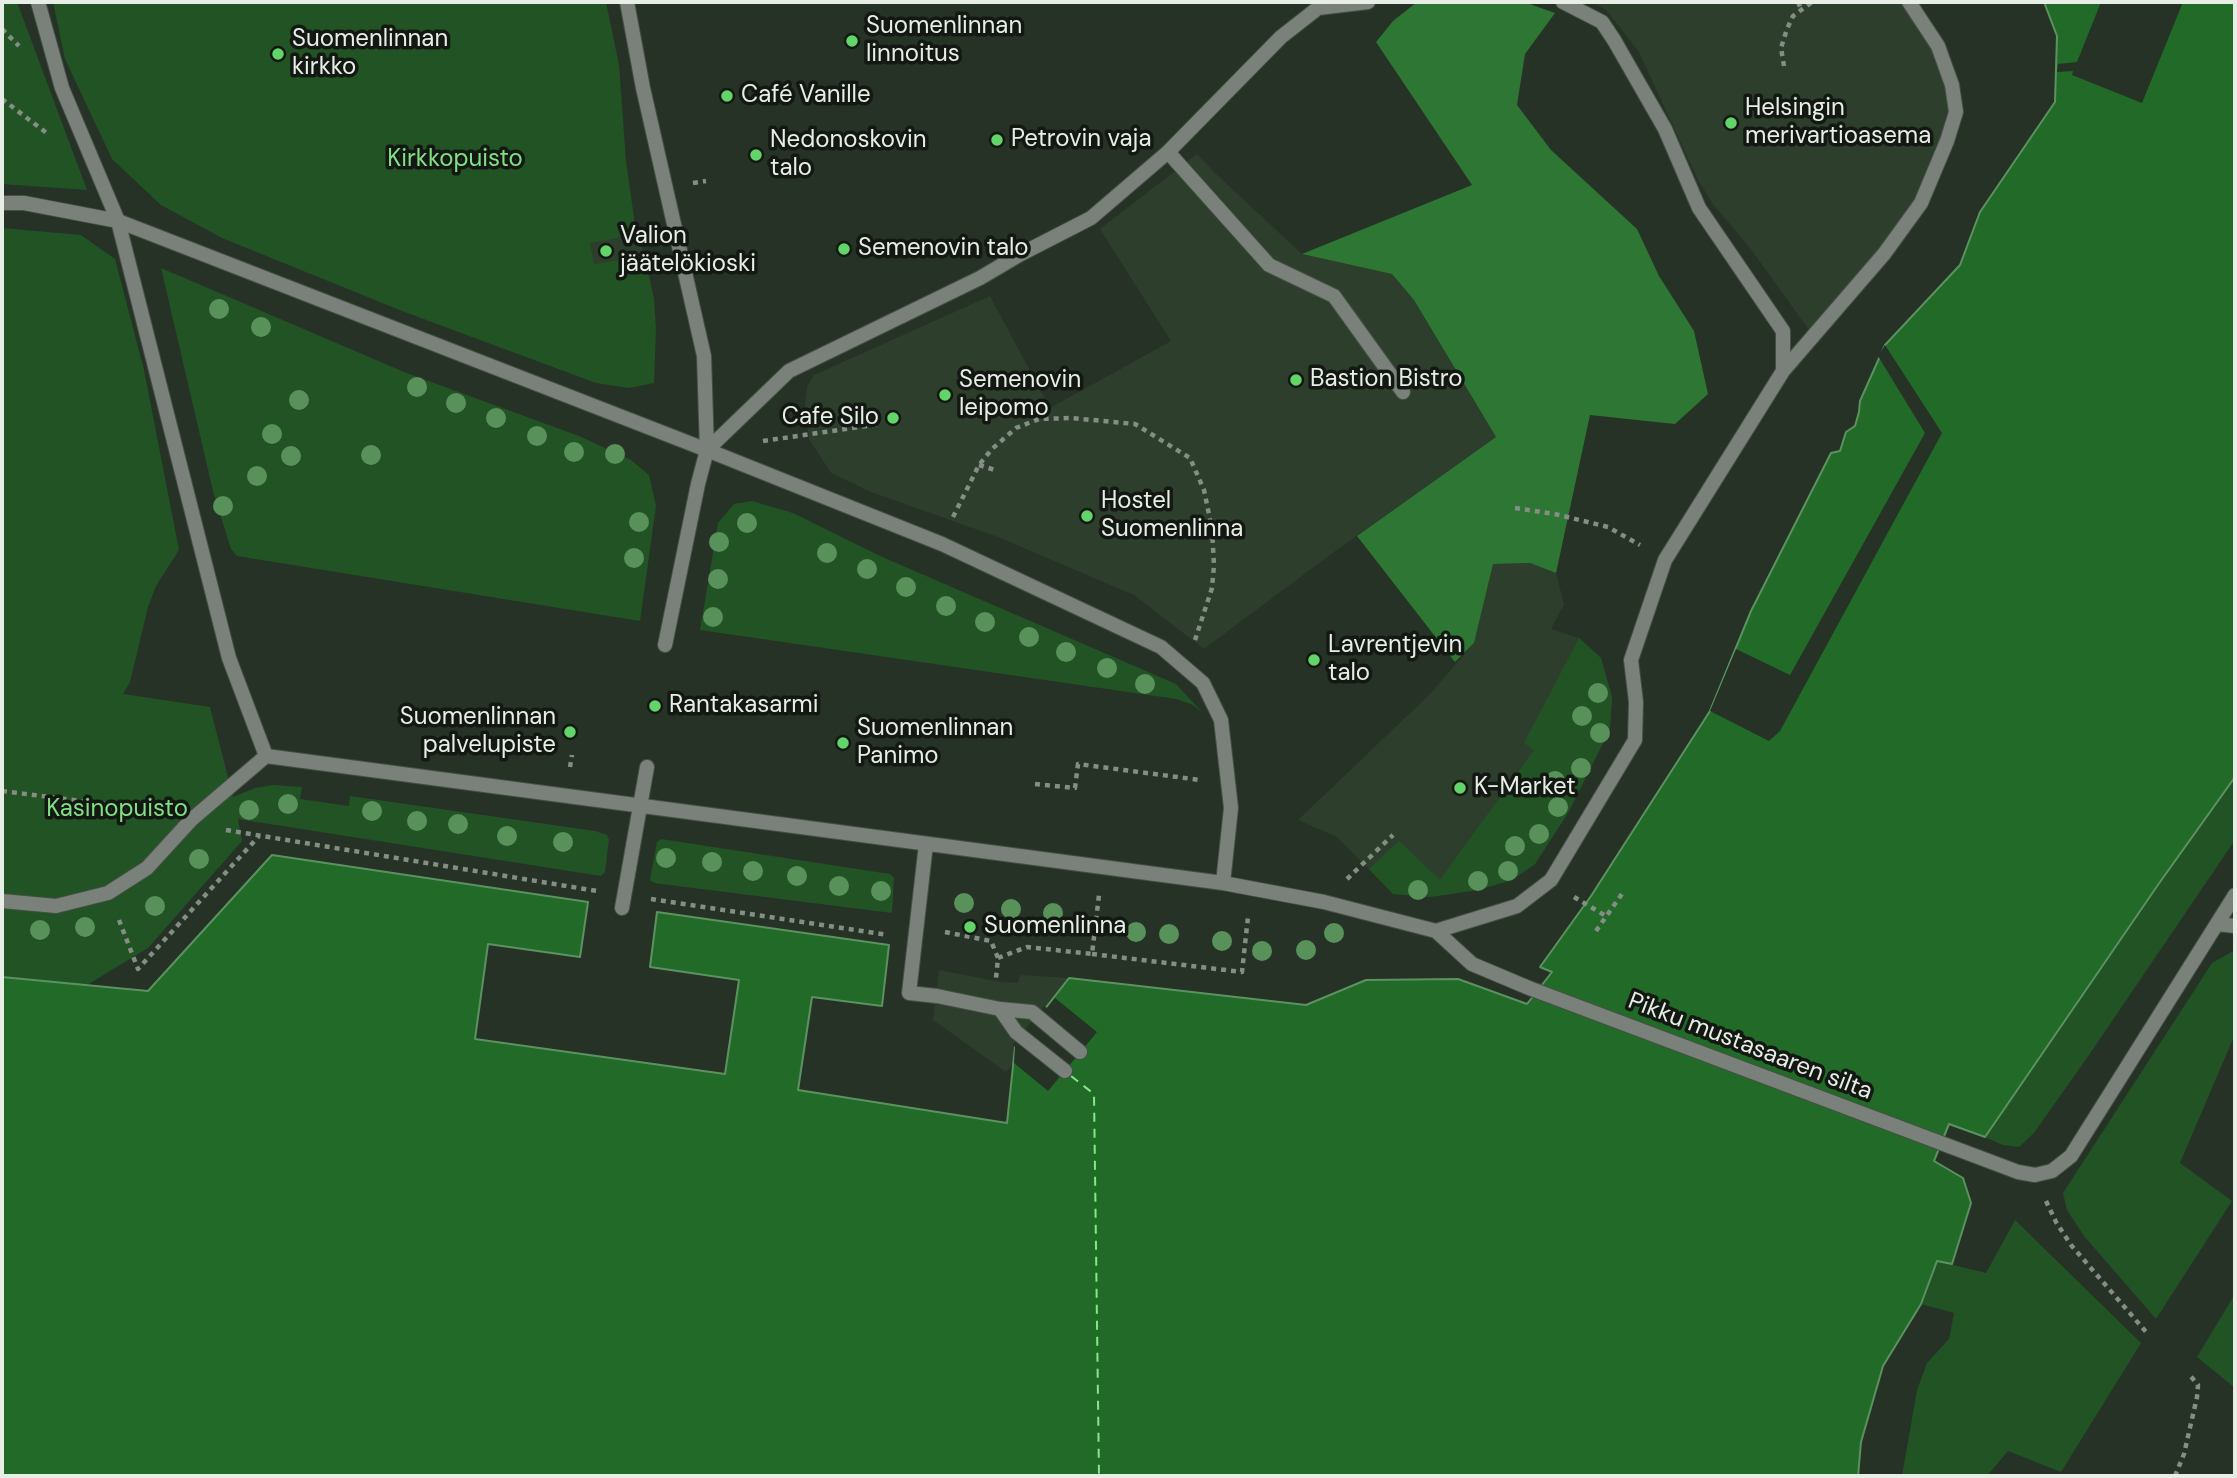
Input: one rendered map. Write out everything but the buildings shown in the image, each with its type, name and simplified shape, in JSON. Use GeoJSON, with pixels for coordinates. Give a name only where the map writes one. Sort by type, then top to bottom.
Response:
{"type":"FeatureCollection","features":[{"type":"Feature","properties":{"kind":"lane"},"geometry":{"type":"LineString","coordinates":[[38,2],[62,88],[118,221],[229,658],[267,756]]}},
{"type":"Feature","properties":{"kind":"lane"},"geometry":{"type":"LineString","coordinates":[[627,2],[643,88],[704,356],[707,450],[665,645]]}},
{"type":"Feature","properties":{"kind":"lane"},"geometry":{"type":"LineString","coordinates":[[707,450],[789,372],[981,278],[1091,218],[1168,152],[1314,5],[1368,2]]}},
{"type":"Feature","properties":{"kind":"lane"},"geometry":{"type":"LineString","coordinates":[[1563,2],[1602,22],[1614,40],[1665,129],[1699,208],[1783,331],[1783,371]]}},
{"type":"Feature","properties":{"kind":"lane"},"geometry":{"type":"LineString","coordinates":[[2,901],[56,906],[108,893],[146,868],[191,820],[267,756],[1223,883],[1324,902],[1436,932],[1517,906],[1551,880],[1635,740],[1636,702],[1631,660],[1665,560],[1783,371],[1884,254],[1921,203],[1956,112],[1952,85],[1937,46],[1909,2]]}},
{"type":"Feature","properties":{"kind":"lane"},"geometry":{"type":"LineString","coordinates":[[1168,152],[1269,265],[1334,296],[1403,392]]}},
{"type":"Feature","properties":{"kind":"lane"},"geometry":{"type":"LineString","coordinates":[[2,203],[24,203],[118,221],[942,544],[1161,647],[1203,683],[1221,720],[1231,808],[1223,883]]}},
{"type":"Feature","properties":{"kind":"lane"},"geometry":{"type":"LineString","coordinates":[[623,901],[647,767]]}},
{"type":"Feature","properties":{"kind":"lane"},"geometry":{"type":"LineString","coordinates":[[926,844],[909,993],[937,996],[1000,1010],[1032,1012],[1080,1052]]}},
{"type":"Feature","properties":{"kind":"lane"},"geometry":{"type":"LineString","coordinates":[[2035,1175],[2052,1171],[2071,1156],[2235,895]]}},
{"type":"Feature","properties":{"kind":"lane"},"geometry":{"type":"LineString","coordinates":[[2217,924],[2235,926]]}},
{"type":"Feature","properties":{"kind":"lane","name":"Pikku mustasaaren silta"},"geometry":{"type":"LineString","coordinates":[[1436,932],[1472,964],[1529,988],[2018,1172],[2035,1175]]}},
{"type":"Feature","properties":{"kind":"lane"},"geometry":{"type":"LineString","coordinates":[[1000,1010],[1016,1032],[1065,1071]]}},
{"type":"Feature","properties":{"kind":"path"},"geometry":{"type":"LineString","coordinates":[[1798,2],[1801,9]]}},
{"type":"Feature","properties":{"kind":"path"},"geometry":{"type":"LineString","coordinates":[[1784,66],[1781,48],[1793,16],[1812,2]]}},
{"type":"Feature","properties":{"kind":"path"},"geometry":{"type":"LineString","coordinates":[[942,544],[962,496],[979,465],[992,449],[1016,428],[1039,419],[1071,418],[1135,424],[1190,457],[1204,490],[1212,529],[1212,588],[1200,630],[1182,666]]}},
{"type":"Feature","properties":{"kind":"path"},"geometry":{"type":"LineString","coordinates":[[823,431],[880,424]]}},
{"type":"Feature","properties":{"kind":"path"},"geometry":{"type":"LineString","coordinates":[[979,465],[998,471]]}},
{"type":"Feature","properties":{"kind":"path"},"geometry":{"type":"LineString","coordinates":[[1515,508],[1555,514],[1608,527],[1665,560]]}},
{"type":"Feature","properties":{"kind":"path"},"geometry":{"type":"LineString","coordinates":[[1035,784],[1075,788],[1078,764],[1228,784]]}},
{"type":"Feature","properties":{"kind":"path"},"geometry":{"type":"LineString","coordinates":[[2,791],[156,810]]}},
{"type":"Feature","properties":{"kind":"path"},"geometry":{"type":"LineString","coordinates":[[191,820],[223,830],[623,901],[916,939],[945,932],[991,941],[998,958],[995,981],[1000,1010]]}},
{"type":"Feature","properties":{"kind":"path"},"geometry":{"type":"LineString","coordinates":[[1324,902],[1393,835]]}},
{"type":"Feature","properties":{"kind":"path"},"geometry":{"type":"LineString","coordinates":[[108,893],[138,969],[260,836]]}},
{"type":"Feature","properties":{"kind":"path"},"geometry":{"type":"LineString","coordinates":[[1092,954],[1102,867]]}},
{"type":"Feature","properties":{"kind":"path"},"geometry":{"type":"LineString","coordinates":[[998,958],[1027,947],[1242,972],[1251,888]]}},
{"type":"Feature","properties":{"kind":"path"},"geometry":{"type":"LineString","coordinates":[[1596,931],[1624,891]]}},
{"type":"Feature","properties":{"kind":"path"},"geometry":{"type":"LineString","coordinates":[[1580,901],[1606,916]]}},
{"type":"Feature","properties":{"kind":"path"},"geometry":{"type":"LineString","coordinates":[[2035,1175],[2056,1222],[2071,1245],[2147,1333]]}},
{"type":"Feature","properties":{"kind":"path"},"geometry":{"type":"LineString","coordinates":[[2175,1476],[2184,1454],[2198,1385],[2188,1373]]}},
{"type":"Feature","properties":{"kind":"shaded area"},"geometry":{"type":"Polygon","coordinates":[[[1417,2],[1524,2],[1555,13],[1525,54],[1517,105],[1551,150],[1637,229],[1659,276],[1694,331],[1708,394],[1675,424],[1590,415],[1556,573],[1530,563],[1493,564],[1474,643],[1455,662],[1357,536],[1496,437],[1414,300],[1392,274],[1302,254],[1472,185],[1376,42],[1393,21],[1417,2]]]}},
{"type":"Feature","properties":{"kind":"shaded area"},"geometry":{"type":"Polygon","coordinates":[[[1592,2],[1909,2],[1938,46],[1956,112],[1921,203],[1809,330],[1750,248],[1712,203],[1698,180],[1639,52],[1606,10],[1592,2]]]}},
{"type":"Feature","properties":{"kind":"shaded area"},"geometry":{"type":"Polygon","coordinates":[[[2044,2],[2235,2],[2235,777],[1985,1137],[1949,1124],[1934,1161],[1963,1178],[1971,1203],[1952,1264],[1937,1261],[1921,1304],[1883,1366],[1861,1442],[1858,1476],[2,1476],[2,977],[148,991],[272,855],[588,902],[580,957],[488,944],[475,1039],[725,1074],[739,980],[650,967],[657,912],[889,945],[882,1006],[812,997],[798,1090],[1007,1123],[1015,1047],[1069,978],[1306,1005],[1366,980],[1458,979],[1527,1004],[1552,972],[1540,967],[1591,896],[1710,711],[1751,611],[1831,453],[1840,451],[1846,432],[1855,426],[1860,401],[1885,345],[1960,265],[1980,212],[2055,102],[2057,36],[2044,2]]]}},
{"type":"Feature","properties":{"kind":"shaded area"},"geometry":{"type":"Polygon","coordinates":[[[1197,154],[1302,254],[1392,274],[1414,300],[1496,437],[1327,557],[1204,649],[1134,595],[998,537],[871,492],[831,473],[809,439],[805,403],[807,387],[814,375],[990,296],[1050,408],[1171,341],[1100,229],[1197,154]]]}},
{"type":"Feature","properties":{"kind":"shaded area"},"geometry":{"type":"Polygon","coordinates":[[[635,225],[645,256],[591,272],[584,235],[635,225]]]}},
{"type":"Feature","properties":{"kind":"shaded area"},"geometry":{"type":"Polygon","coordinates":[[[1530,563],[1556,573],[1564,604],[1551,629],[1579,638],[1601,658],[1612,697],[1610,729],[1568,813],[1535,864],[1512,880],[1478,890],[1430,897],[1393,894],[1337,837],[1298,820],[1431,693],[1474,643],[1492,564],[1530,563]]]}},
{"type":"Feature","properties":{"kind":"shaded area"},"geometry":{"type":"Polygon","coordinates":[[[939,970],[1018,983],[1020,975],[1069,978],[1006,1072],[933,1020],[939,970]]]}},
{"type":"Feature","properties":{"kind":"green space"},"geometry":{"type":"Polygon","coordinates":[[[2,2],[17,2],[87,190],[2,184],[2,2]]]}},
{"type":"Feature","properties":{"kind":"green space","name":"Kirkkopuisto"},"geometry":{"type":"Polygon","coordinates":[[[53,2],[606,2],[619,65],[626,161],[635,225],[618,238],[590,243],[594,264],[645,256],[654,299],[654,383],[629,388],[596,383],[402,311],[222,238],[161,205],[112,159],[65,59],[53,2]]]}},
{"type":"Feature","properties":{"kind":"green space","name":"Kasinopuisto"},"geometry":{"type":"Polygon","coordinates":[[[2,228],[81,235],[115,259],[144,370],[179,550],[156,586],[148,607],[130,682],[123,694],[210,707],[233,797],[255,788],[273,785],[302,787],[300,799],[349,806],[350,796],[595,831],[607,835],[609,840],[605,872],[601,876],[238,819],[242,841],[148,948],[87,985],[2,977],[2,228]]]}},
{"type":"Feature","properties":{"kind":"green space"},"geometry":{"type":"Polygon","coordinates":[[[161,268],[404,372],[579,436],[631,460],[649,475],[656,506],[640,621],[237,556],[231,549],[213,491],[161,268]]]}},
{"type":"Feature","properties":{"kind":"green space"},"geometry":{"type":"Polygon","coordinates":[[[752,501],[793,513],[880,556],[1176,684],[1203,713],[1193,705],[1176,699],[700,630],[718,523],[734,504],[752,501]]]}},
{"type":"Feature","properties":{"kind":"green space"},"geometry":{"type":"Polygon","coordinates":[[[1579,638],[1601,658],[1612,697],[1610,729],[1568,813],[1535,864],[1512,880],[1478,890],[1430,897],[1393,894],[1369,869],[1399,841],[1440,880],[1534,750],[1524,743],[1579,638]]]}},
{"type":"Feature","properties":{"kind":"green space"},"geometry":{"type":"Polygon","coordinates":[[[2235,775],[2235,840],[2089,1055],[2034,1133],[2019,1147],[2003,1145],[1985,1137],[2235,775]]]}},
{"type":"Feature","properties":{"kind":"green space"},"geometry":{"type":"Polygon","coordinates":[[[661,839],[890,874],[894,878],[892,913],[654,883],[650,880],[657,842],[661,839]]]}},
{"type":"Feature","properties":{"kind":"green space"},"geometry":{"type":"Polygon","coordinates":[[[2235,950],[2235,1034],[2180,1163],[2232,1201],[2156,1319],[2084,1236],[2067,1210],[2063,1193],[2212,963],[2235,950]]]}},
{"type":"Feature","properties":{"kind":"green space"},"geometry":{"type":"Polygon","coordinates":[[[2015,1220],[2141,1343],[2061,1472],[2008,1451],[1987,1476],[1902,1476],[1917,1390],[1927,1363],[1949,1339],[1954,1313],[1921,1304],[1937,1261],[1986,1273],[2015,1220]]]}},
{"type":"Feature","properties":{"kind":"green space"},"geometry":{"type":"Polygon","coordinates":[[[2235,1294],[2235,1388],[2197,1357],[2235,1294]]]}},
{"type":"Feature","properties":{"kind":"pier"},"geometry":{"type":"Polygon","coordinates":[[[2101,2],[2183,2],[2142,103],[2072,75],[2073,71],[2057,72],[2058,64],[2077,62],[2101,2]]]}},
{"type":"Feature","properties":{"kind":"pier"},"geometry":{"type":"Polygon","coordinates":[[[1885,345],[1942,433],[1780,731],[1769,741],[1710,711],[1736,649],[1790,675],[1925,433],[1878,356],[1885,345]]]}},
{"type":"Feature","properties":{"kind":"pier"},"geometry":{"type":"Polygon","coordinates":[[[1055,998],[1097,1032],[1048,1091],[1014,1063],[1013,1045],[1044,1006],[1047,1008],[1055,998]]]}},
{"type":"Feature","properties":{"kind":"ferry route"},"geometry":{"type":"LineString","coordinates":[[1071,1076],[1094,1094],[1099,1476]]}},
{"type":"Feature","properties":{"kind":"place","name":"Suomenlinnan linnoitus"},"geometry":{"type":"Point","coordinates":[852,41]}},
{"type":"Feature","properties":{"kind":"place","name":"Suomenlinnan kirkko"},"geometry":{"type":"Point","coordinates":[278,54]}},
{"type":"Feature","properties":{"kind":"place","name":"Café Vanille"},"geometry":{"type":"Point","coordinates":[727,96]}},
{"type":"Feature","properties":{"kind":"place","name":"Helsingin merivartioasema"},"geometry":{"type":"Point","coordinates":[1731,123]}},
{"type":"Feature","properties":{"kind":"place","name":"Petrovin vaja"},"geometry":{"type":"Point","coordinates":[997,140]}},
{"type":"Feature","properties":{"kind":"place","name":"Nedonoskovin talo"},"geometry":{"type":"Point","coordinates":[756,155]}},
{"type":"Feature","properties":{"kind":"place","name":"Semenovin talo"},"geometry":{"type":"Point","coordinates":[844,249]}},
{"type":"Feature","properties":{"kind":"place","name":"Valion jäätelökioski"},"geometry":{"type":"Point","coordinates":[606,251]}},
{"type":"Feature","properties":{"kind":"place","name":"Bastion Bistro"},"geometry":{"type":"Point","coordinates":[1296,380]}},
{"type":"Feature","properties":{"kind":"place","name":"Semenovin leipomo"},"geometry":{"type":"Point","coordinates":[945,395]}},
{"type":"Feature","properties":{"kind":"place","name":"Cafe Silo"},"geometry":{"type":"Point","coordinates":[893,418]}},
{"type":"Feature","properties":{"kind":"place","name":"Hostel Suomenlinna"},"geometry":{"type":"Point","coordinates":[1087,516]}},
{"type":"Feature","properties":{"kind":"place","name":"Lavrentjevin talo"},"geometry":{"type":"Point","coordinates":[1314,660]}},
{"type":"Feature","properties":{"kind":"place","name":"Rantakasarmi"},"geometry":{"type":"Point","coordinates":[655,706]}},
{"type":"Feature","properties":{"kind":"place","name":"Suomenlinnan palvelupiste"},"geometry":{"type":"Point","coordinates":[570,732]}},
{"type":"Feature","properties":{"kind":"place","name":"Suomenlinnan Panimo"},"geometry":{"type":"Point","coordinates":[843,743]}},
{"type":"Feature","properties":{"kind":"place","name":"K-Market"},"geometry":{"type":"Point","coordinates":[1460,788]}},
{"type":"Feature","properties":{"kind":"place","name":"Suomenlinna"},"geometry":{"type":"Point","coordinates":[970,927]}}]}
